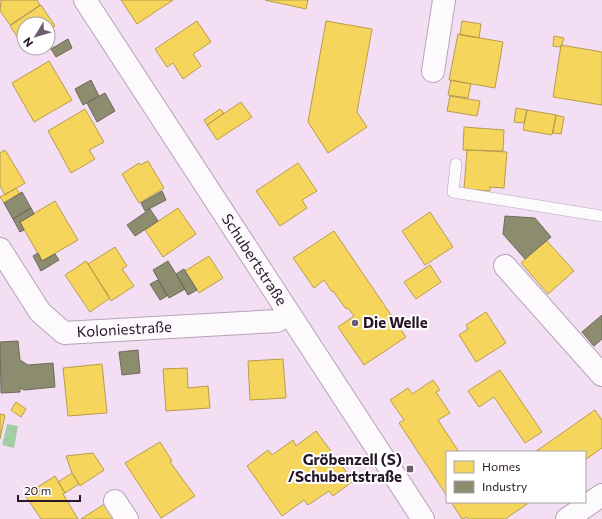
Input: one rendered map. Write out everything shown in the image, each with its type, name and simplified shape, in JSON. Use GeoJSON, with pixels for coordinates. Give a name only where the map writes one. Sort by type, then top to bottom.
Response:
{"type":"FeatureCollection","features":[{"type":"Feature","properties":{"kind":"street","name":"Schubertstraße"},"geometry":{"type":"LineString","coordinates":[[85,0],[288,314],[423,519]]}},
{"type":"Feature","properties":{"kind":"street"},"geometry":{"type":"LineString","coordinates":[[433,71],[444,0]]}},
{"type":"Feature","properties":{"kind":"street","name":"Koloniestraße"},"geometry":{"type":"LineString","coordinates":[[0,249],[40,312],[64,333],[277,321],[288,314]]}},
{"type":"Feature","properties":{"kind":"street"},"geometry":{"type":"LineString","coordinates":[[505,266],[602,375]]}},
{"type":"Feature","properties":{"kind":"street"},"geometry":{"type":"LineString","coordinates":[[567,519],[602,495]]}},
{"type":"Feature","properties":{"kind":"street"},"geometry":{"type":"LineString","coordinates":[[115,500],[127,519]]}},
{"type":"Feature","properties":{"kind":"lane"},"geometry":{"type":"LineString","coordinates":[[456,164],[453,192],[602,216]]}},
{"type":"Feature","properties":{"kind":"shaded area"},"geometry":{"type":"Polygon","coordinates":[[[7,424],[18,426],[14,448],[2,445],[7,424]]]}},
{"type":"Feature","properties":{"kind":"building: Homes"},"geometry":{"type":"Polygon","coordinates":[[[1,0],[37,0],[40,5],[24,16],[16,16],[16,21],[10,25],[0,11],[1,0]]]}},
{"type":"Feature","properties":{"kind":"building: Homes"},"geometry":{"type":"Polygon","coordinates":[[[121,0],[173,0],[137,24],[121,0]]]}},
{"type":"Feature","properties":{"kind":"building: Homes"},"geometry":{"type":"Polygon","coordinates":[[[265,0],[308,0],[306,9],[265,0]]]}},
{"type":"Feature","properties":{"kind":"building: Homes"},"geometry":{"type":"Polygon","coordinates":[[[41,5],[48,16],[25,16],[41,5]]]}},
{"type":"Feature","properties":{"kind":"building: Homes"},"geometry":{"type":"Polygon","coordinates":[[[197,21],[211,42],[193,54],[201,66],[183,79],[173,63],[167,67],[155,49],[197,21]]]}},
{"type":"Feature","properties":{"kind":"building: Homes"},"geometry":{"type":"Polygon","coordinates":[[[326,21],[372,29],[357,112],[367,127],[328,153],[308,122],[326,21]]]}},
{"type":"Feature","properties":{"kind":"building: Homes"},"geometry":{"type":"Polygon","coordinates":[[[462,21],[481,24],[479,38],[460,35],[462,21]]]}},
{"type":"Feature","properties":{"kind":"building: Homes"},"geometry":{"type":"Polygon","coordinates":[[[16,22],[16,35],[10,26],[16,22]]]}},
{"type":"Feature","properties":{"kind":"building: Homes"},"geometry":{"type":"Polygon","coordinates":[[[458,34],[503,42],[495,88],[449,80],[458,34]]]}},
{"type":"Feature","properties":{"kind":"building: Homes"},"geometry":{"type":"Polygon","coordinates":[[[554,36],[564,38],[561,47],[553,46],[554,36]]]}},
{"type":"Feature","properties":{"kind":"building: Homes"},"geometry":{"type":"Polygon","coordinates":[[[561,45],[602,52],[602,105],[553,97],[561,45]]]}},
{"type":"Feature","properties":{"kind":"building: Homes"},"geometry":{"type":"Polygon","coordinates":[[[49,61],[72,100],[34,122],[12,83],[49,61]]]}},
{"type":"Feature","properties":{"kind":"building: Homes"},"geometry":{"type":"Polygon","coordinates":[[[451,80],[471,84],[468,98],[448,95],[451,80]]]}},
{"type":"Feature","properties":{"kind":"building: Homes"},"geometry":{"type":"Polygon","coordinates":[[[450,96],[480,101],[477,116],[447,111],[450,96]]]}},
{"type":"Feature","properties":{"kind":"building: Homes"},"geometry":{"type":"Polygon","coordinates":[[[241,102],[252,117],[217,140],[207,125],[241,102]]]}},
{"type":"Feature","properties":{"kind":"building: Homes"},"geometry":{"type":"Polygon","coordinates":[[[516,108],[527,110],[524,123],[514,122],[516,108]]]}},
{"type":"Feature","properties":{"kind":"building: Homes"},"geometry":{"type":"Polygon","coordinates":[[[85,109],[104,142],[89,150],[95,159],[71,173],[48,131],[85,109]]]}},
{"type":"Feature","properties":{"kind":"building: Homes"},"geometry":{"type":"Polygon","coordinates":[[[220,109],[224,113],[207,125],[204,120],[220,109]]]}},
{"type":"Feature","properties":{"kind":"building: Homes"},"geometry":{"type":"Polygon","coordinates":[[[527,110],[556,115],[552,135],[523,130],[527,110]]]}},
{"type":"Feature","properties":{"kind":"building: Homes"},"geometry":{"type":"Polygon","coordinates":[[[556,115],[564,117],[561,134],[553,133],[556,115]]]}},
{"type":"Feature","properties":{"kind":"building: Homes"},"geometry":{"type":"Polygon","coordinates":[[[464,127],[504,130],[503,151],[463,150],[464,127]]]}},
{"type":"Feature","properties":{"kind":"building: Homes"},"geometry":{"type":"Polygon","coordinates":[[[5,150],[25,183],[5,195],[0,186],[0,153],[5,150]]]}},
{"type":"Feature","properties":{"kind":"building: Homes"},"geometry":{"type":"Polygon","coordinates":[[[467,150],[507,152],[504,188],[490,187],[490,191],[464,189],[467,150]]]}},
{"type":"Feature","properties":{"kind":"building: Homes"},"geometry":{"type":"Polygon","coordinates":[[[148,161],[164,188],[139,203],[122,174],[139,163],[140,165],[148,161]]]}},
{"type":"Feature","properties":{"kind":"building: Homes"},"geometry":{"type":"Polygon","coordinates":[[[298,163],[317,191],[302,200],[307,208],[280,226],[256,191],[298,163]]]}},
{"type":"Feature","properties":{"kind":"building: Homes"},"geometry":{"type":"Polygon","coordinates":[[[16,188],[20,194],[4,203],[0,197],[16,188]]]}},
{"type":"Feature","properties":{"kind":"building: Homes"},"geometry":{"type":"Polygon","coordinates":[[[55,201],[78,240],[42,261],[20,222],[55,201]]]}},
{"type":"Feature","properties":{"kind":"building: Homes"},"geometry":{"type":"Polygon","coordinates":[[[178,208],[196,234],[163,257],[145,230],[178,208]]]}},
{"type":"Feature","properties":{"kind":"building: Homes"},"geometry":{"type":"Polygon","coordinates":[[[430,212],[453,247],[425,265],[402,231],[430,212]]]}},
{"type":"Feature","properties":{"kind":"building: Homes"},"geometry":{"type":"Polygon","coordinates":[[[334,231],[406,337],[364,365],[338,327],[354,316],[348,308],[346,309],[324,280],[314,288],[293,258],[334,231]]]}},
{"type":"Feature","properties":{"kind":"building: Homes"},"geometry":{"type":"Polygon","coordinates":[[[546,240],[574,271],[548,294],[521,263],[546,240]]]}},
{"type":"Feature","properties":{"kind":"building: Homes"},"geometry":{"type":"Polygon","coordinates":[[[115,247],[127,266],[122,269],[134,286],[111,301],[88,264],[115,247]]]}},
{"type":"Feature","properties":{"kind":"building: Homes"},"geometry":{"type":"Polygon","coordinates":[[[209,256],[223,278],[199,293],[185,271],[209,256]]]}},
{"type":"Feature","properties":{"kind":"building: Homes"},"geometry":{"type":"Polygon","coordinates":[[[86,261],[110,298],[90,312],[65,275],[86,261]]]}},
{"type":"Feature","properties":{"kind":"building: Homes"},"geometry":{"type":"Polygon","coordinates":[[[430,265],[441,282],[416,299],[404,282],[430,265]]]}},
{"type":"Feature","properties":{"kind":"building: Homes"},"geometry":{"type":"Polygon","coordinates":[[[486,312],[506,343],[476,362],[459,335],[468,329],[466,325],[486,312]]]}},
{"type":"Feature","properties":{"kind":"building: Homes"},"geometry":{"type":"Polygon","coordinates":[[[283,359],[286,398],[250,400],[248,361],[283,359]]]}},
{"type":"Feature","properties":{"kind":"building: Homes"},"geometry":{"type":"Polygon","coordinates":[[[102,364],[107,413],[68,416],[63,368],[102,364]]]}},
{"type":"Feature","properties":{"kind":"building: Homes"},"geometry":{"type":"Polygon","coordinates":[[[187,368],[188,388],[208,386],[210,408],[166,411],[163,369],[187,368]]]}},
{"type":"Feature","properties":{"kind":"building: Homes"},"geometry":{"type":"Polygon","coordinates":[[[500,370],[542,432],[525,443],[494,397],[479,407],[468,391],[500,370]]]}},
{"type":"Feature","properties":{"kind":"building: Homes"},"geometry":{"type":"Polygon","coordinates":[[[433,380],[440,390],[436,392],[450,413],[438,420],[458,451],[446,451],[446,494],[399,423],[404,420],[390,400],[408,388],[412,394],[433,380]]]}},
{"type":"Feature","properties":{"kind":"building: Homes"},"geometry":{"type":"Polygon","coordinates":[[[16,402],[26,409],[21,417],[11,410],[16,402]]]}},
{"type":"Feature","properties":{"kind":"building: Homes"},"geometry":{"type":"Polygon","coordinates":[[[595,410],[602,420],[602,448],[586,459],[586,451],[536,451],[595,410]]]}},
{"type":"Feature","properties":{"kind":"building: Homes"},"geometry":{"type":"Polygon","coordinates":[[[0,414],[5,415],[0,439],[0,414]]]}},
{"type":"Feature","properties":{"kind":"building: Homes"},"geometry":{"type":"Polygon","coordinates":[[[316,431],[353,481],[333,496],[329,491],[308,505],[304,500],[282,516],[247,466],[268,450],[272,455],[293,440],[296,446],[316,431]]]}},
{"type":"Feature","properties":{"kind":"building: Homes"},"geometry":{"type":"Polygon","coordinates":[[[160,442],[172,461],[170,462],[195,496],[161,518],[125,463],[160,442]]]}},
{"type":"Feature","properties":{"kind":"building: Homes"},"geometry":{"type":"Polygon","coordinates":[[[93,453],[104,470],[80,486],[72,473],[66,456],[93,453]]]}},
{"type":"Feature","properties":{"kind":"building: Homes"},"geometry":{"type":"Polygon","coordinates":[[[72,473],[79,484],[65,493],[58,482],[72,473]]]}},
{"type":"Feature","properties":{"kind":"building: Homes"},"geometry":{"type":"Polygon","coordinates":[[[55,476],[65,493],[63,494],[78,519],[41,519],[25,495],[55,476]]]}},
{"type":"Feature","properties":{"kind":"building: Homes"},"geometry":{"type":"Polygon","coordinates":[[[106,503],[116,519],[81,519],[106,503]]]}},
{"type":"Feature","properties":{"kind":"building: Homes"},"geometry":{"type":"Polygon","coordinates":[[[452,503],[529,503],[505,519],[469,519],[467,517],[462,519],[452,503]]]}},
{"type":"Feature","properties":{"kind":"building: Industry"},"geometry":{"type":"Polygon","coordinates":[[[68,39],[72,48],[56,57],[56,46],[68,39]]]}},
{"type":"Feature","properties":{"kind":"building: Industry"},"geometry":{"type":"Polygon","coordinates":[[[91,80],[99,96],[83,105],[75,89],[91,80]]]}},
{"type":"Feature","properties":{"kind":"building: Industry"},"geometry":{"type":"Polygon","coordinates":[[[105,93],[115,111],[97,122],[87,103],[105,93]]]}},
{"type":"Feature","properties":{"kind":"building: Industry"},"geometry":{"type":"Polygon","coordinates":[[[162,191],[166,200],[145,211],[141,203],[162,191]]]}},
{"type":"Feature","properties":{"kind":"building: Industry"},"geometry":{"type":"Polygon","coordinates":[[[22,192],[31,208],[13,219],[4,203],[22,192]]]}},
{"type":"Feature","properties":{"kind":"building: Industry"},"geometry":{"type":"Polygon","coordinates":[[[31,208],[34,214],[20,222],[24,230],[20,232],[13,219],[31,208]]]}},
{"type":"Feature","properties":{"kind":"building: Industry"},"geometry":{"type":"Polygon","coordinates":[[[150,209],[158,221],[135,236],[127,225],[150,209]]]}},
{"type":"Feature","properties":{"kind":"building: Industry"},"geometry":{"type":"Polygon","coordinates":[[[505,216],[535,218],[551,237],[525,259],[503,234],[505,216]]]}},
{"type":"Feature","properties":{"kind":"building: Industry"},"geometry":{"type":"Polygon","coordinates":[[[38,253],[42,261],[55,254],[59,260],[41,271],[33,256],[38,253]]]}},
{"type":"Feature","properties":{"kind":"building: Industry"},"geometry":{"type":"Polygon","coordinates":[[[168,261],[185,289],[169,298],[153,270],[168,261]]]}},
{"type":"Feature","properties":{"kind":"building: Industry"},"geometry":{"type":"Polygon","coordinates":[[[184,269],[197,290],[188,295],[176,274],[184,269]]]}},
{"type":"Feature","properties":{"kind":"building: Industry"},"geometry":{"type":"Polygon","coordinates":[[[158,280],[167,296],[160,300],[150,284],[158,280]]]}},
{"type":"Feature","properties":{"kind":"building: Industry"},"geometry":{"type":"Polygon","coordinates":[[[602,315],[602,339],[594,346],[582,332],[602,315]]]}},
{"type":"Feature","properties":{"kind":"building: Industry"},"geometry":{"type":"Polygon","coordinates":[[[18,341],[20,360],[28,365],[53,363],[55,387],[24,390],[20,388],[20,392],[1,393],[0,342],[18,341]]]}},
{"type":"Feature","properties":{"kind":"building: Industry"},"geometry":{"type":"Polygon","coordinates":[[[138,350],[140,373],[122,375],[119,352],[138,350]]]}},
{"type":"Feature","properties":{"kind":"place","name":"Die Welle"},"geometry":{"type":"Point","coordinates":[355,323]}},
{"type":"Feature","properties":{"kind":"place","name":"Gröbenzell (S) /Schubertstraße"},"geometry":{"type":"Point","coordinates":[410,469]}}]}
